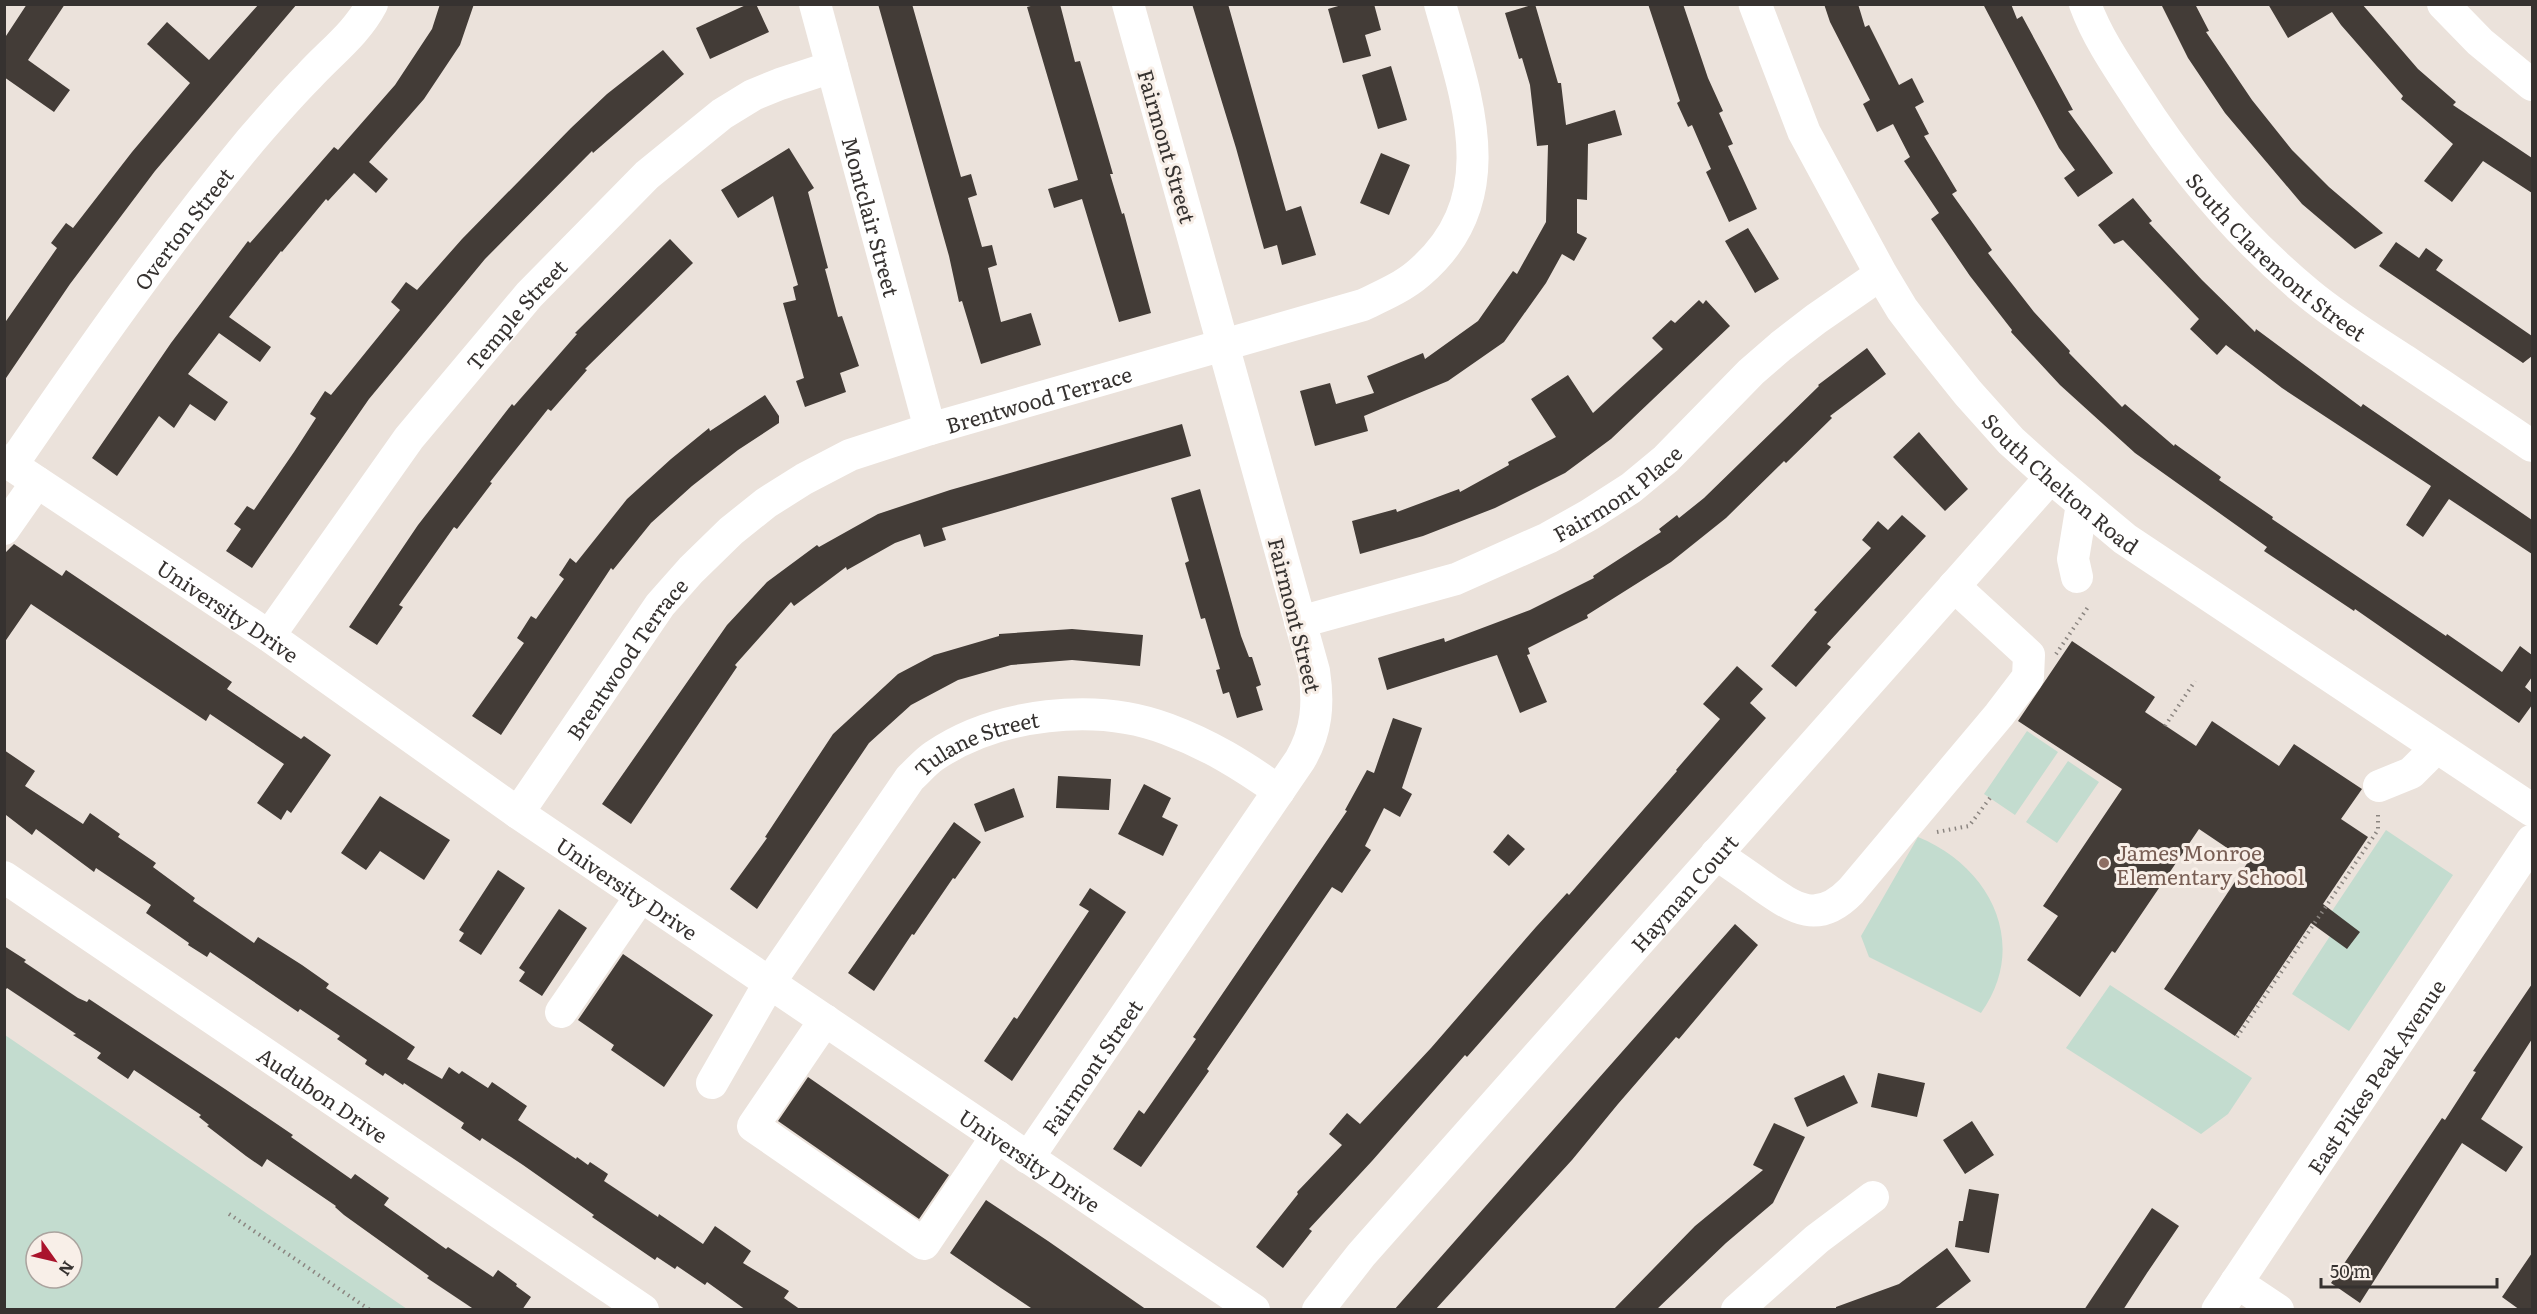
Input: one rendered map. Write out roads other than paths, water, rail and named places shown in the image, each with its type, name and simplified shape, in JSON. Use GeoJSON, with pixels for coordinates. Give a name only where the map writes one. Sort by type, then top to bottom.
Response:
{"type":"FeatureCollection","features":[{"type":"Feature","properties":{"kind":"main road","name":"South Chelton Road"},"geometry":{"type":"LineString","coordinates":[[1755,4],[1803,132],[1881,274],[1902,309],[1968,393],[2012,441],[2082,504],[2161,563],[2532,810]]}},
{"type":"Feature","properties":{"kind":"main road","name":"East Pikes Peak Avenue"},"geometry":{"type":"LineString","coordinates":[[2218,1310],[2532,841]]}},
{"type":"Feature","properties":{"kind":"street","name":"Overton Street"},"geometry":{"type":"LineString","coordinates":[[4,529],[18,469],[94,346],[182,226],[252,139],[308,76],[352,33],[372,4]]}},
{"type":"Feature","properties":{"kind":"street","name":"Montclair Street"},"geometry":{"type":"LineString","coordinates":[[815,4],[930,429]]}},
{"type":"Feature","properties":{"kind":"street","name":"Fairmont Street"},"geometry":{"type":"LineString","coordinates":[[1028,1158],[1279,791],[1310,743],[1316,721],[1317,696],[1314,671],[1128,4]]}},
{"type":"Feature","properties":{"kind":"street","name":"Brentwood Terrace"},"geometry":{"type":"LineString","coordinates":[[518,813],[660,605],[691,570],[731,531],[766,503],[813,474],[850,455],[930,429],[1364,305],[1392,291],[1419,273],[1456,230],[1473,175],[1473,140],[1469,108],[1440,4]]}},
{"type":"Feature","properties":{"kind":"street","name":"South Claremont Street"},"geometry":{"type":"LineString","coordinates":[[2085,4],[2117,66],[2160,132],[2188,170],[2227,215],[2271,260],[2308,293],[2347,322],[2532,446]]}},
{"type":"Feature","properties":{"kind":"street"},"geometry":{"type":"LineString","coordinates":[[2443,4],[2480,42],[2532,86]]}},
{"type":"Feature","properties":{"kind":"street","name":"Temple Street"},"geometry":{"type":"LineString","coordinates":[[269,636],[409,438],[529,295],[632,191],[689,139],[722,114],[771,87],[832,67]]}},
{"type":"Feature","properties":{"kind":"street","name":"Fairmont Place"},"geometry":{"type":"LineString","coordinates":[[1300,622],[1456,579],[1548,538],[1589,515],[1630,488],[1666,459],[1751,372],[1781,346],[1816,318],[1881,274]]}},
{"type":"Feature","properties":{"kind":"street","name":"University Drive"},"geometry":{"type":"LineString","coordinates":[[18,469],[269,636],[518,813],[1254,1310]]}},
{"type":"Feature","properties":{"kind":"street","name":"Hayman Court"},"geometry":{"type":"LineString","coordinates":[[1318,1310],[1361,1255],[2050,477]]}},
{"type":"Feature","properties":{"kind":"street"},"geometry":{"type":"LineString","coordinates":[[2077,577],[2073,559],[2082,504]]}},
{"type":"Feature","properties":{"kind":"street"},"geometry":{"type":"LineString","coordinates":[[1716,854],[1791,907],[1822,911],[1838,904],[1851,891],[1999,715],[2028,677],[2029,656],[1954,586]]}},
{"type":"Feature","properties":{"kind":"street","name":"Tulane Street"},"geometry":{"type":"LineString","coordinates":[[712,1083],[770,982],[910,778],[933,757],[951,746],[1020,720],[1055,716],[1130,719],[1165,728],[1232,759],[1279,791]]}},
{"type":"Feature","properties":{"kind":"street"},"geometry":{"type":"LineString","coordinates":[[2379,798],[2411,773],[2437,747]]}},
{"type":"Feature","properties":{"kind":"street","name":"Audubon Drive"},"geometry":{"type":"LineString","coordinates":[[4,877],[643,1310]]}},
{"type":"Feature","properties":{"kind":"street"},"geometry":{"type":"LineString","coordinates":[[561,1012],[641,896]]}},
{"type":"Feature","properties":{"kind":"street"},"geometry":{"type":"LineString","coordinates":[[825,1020],[753,1126],[924,1244],[997,1136]]}},
{"type":"Feature","properties":{"kind":"street"},"geometry":{"type":"LineString","coordinates":[[1737,1310],[1818,1239],[1873,1197]]}},
{"type":"Feature","properties":{"kind":"street"},"geometry":{"type":"LineString","coordinates":[[2236,1282],[2278,1310]]}},
{"type":"Feature","properties":{"kind":"place","name":"James Monroe Elementary School"},"geometry":{"type":"Point","coordinates":[2104,863]}}]}
